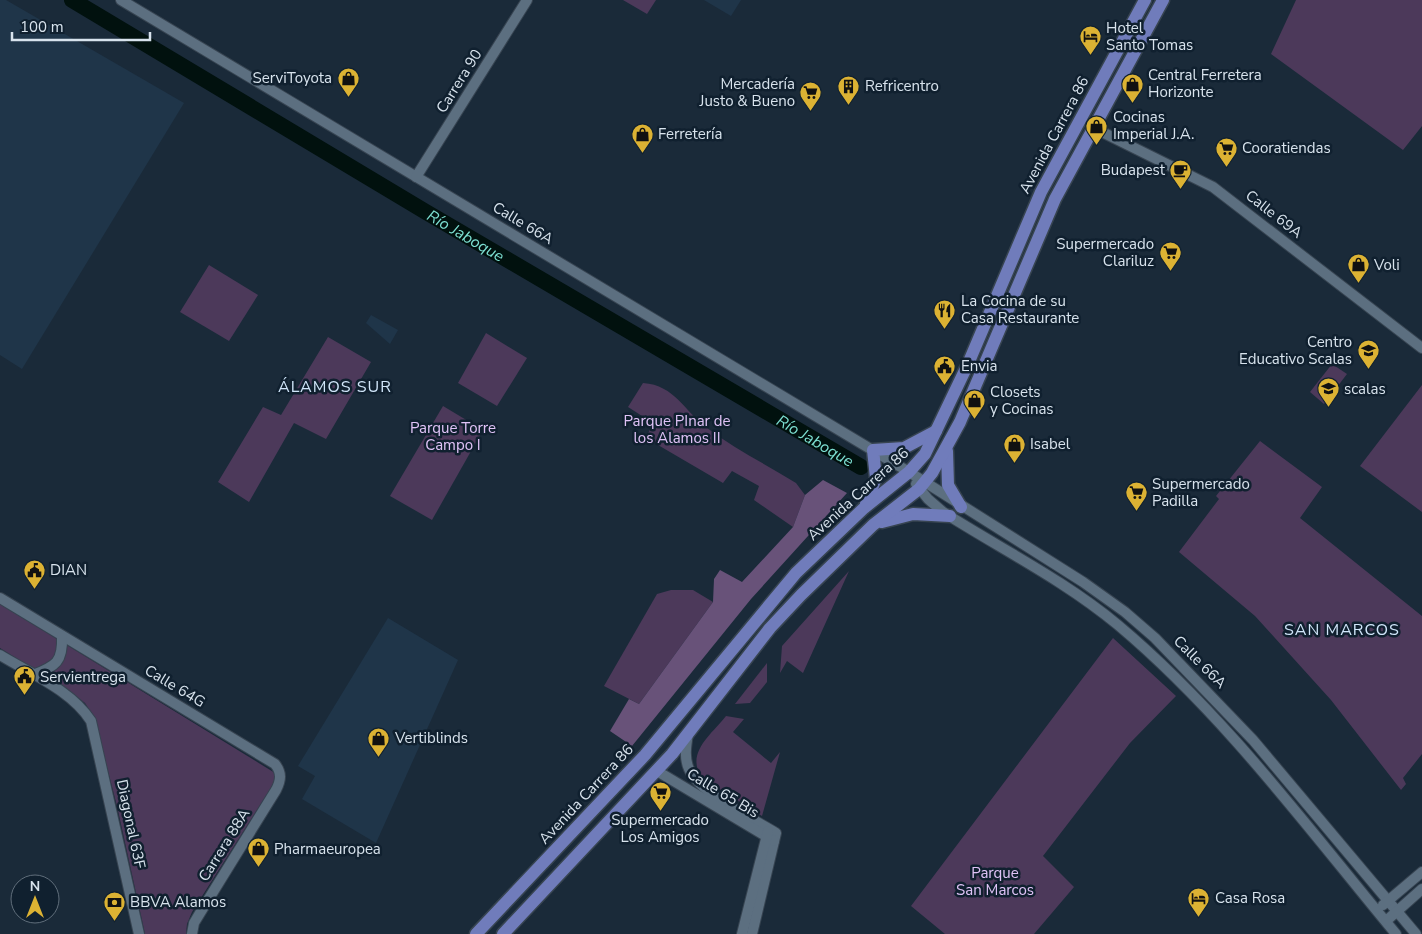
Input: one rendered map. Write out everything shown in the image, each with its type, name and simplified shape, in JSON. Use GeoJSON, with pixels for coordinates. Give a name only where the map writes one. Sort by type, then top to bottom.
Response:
{"type":"FeatureCollection","features":[{"type":"Feature","properties":{"kind":"main road","name":"Avenida Carrera 86"},"geometry":{"type":"LineString","coordinates":[[476,934],[645,755],[796,573],[864,508],[909,472],[925,454],[968,364],[1041,192],[1145,0]]}},
{"type":"Feature","properties":{"kind":"main road","name":"Avenida Carrera 86"},"geometry":{"type":"LineString","coordinates":[[503,934],[657,771],[770,628],[818,577],[873,525],[922,486],[947,449],[1050,210],[1092,128],[1163,0]]}},
{"type":"Feature","properties":{"kind":"main road"},"geometry":{"type":"LineString","coordinates":[[864,508],[876,478],[873,450],[904,448],[938,430]]}},
{"type":"Feature","properties":{"kind":"main road"},"geometry":{"type":"LineString","coordinates":[[947,449],[948,485],[961,507]]}},
{"type":"Feature","properties":{"kind":"main road"},"geometry":{"type":"LineString","coordinates":[[873,525],[913,514],[950,516]]}},
{"type":"Feature","properties":{"kind":"street","name":"Calle 66A"},"geometry":{"type":"LineString","coordinates":[[121,0],[909,472],[922,486],[935,506],[1092,606],[1116,624],[1168,670],[1241,748],[1396,934]]}},
{"type":"Feature","properties":{"kind":"street","name":"Carrera 90"},"geometry":{"type":"LineString","coordinates":[[416,177],[527,0]]}},
{"type":"Feature","properties":{"kind":"street","name":"Calle 69A"},"geometry":{"type":"LineString","coordinates":[[1092,128],[1209,184],[1422,348]]}},
{"type":"Feature","properties":{"kind":"street","name":"Calle 66A"},"geometry":{"type":"LineString","coordinates":[[922,486],[961,507],[1083,582],[1125,612],[1161,644],[1253,740],[1416,934]]}},
{"type":"Feature","properties":{"kind":"street","name":"Calle 64G"},"geometry":{"type":"LineString","coordinates":[[0,598],[275,764],[280,772]]}},
{"type":"Feature","properties":{"kind":"street"},"geometry":{"type":"LineString","coordinates":[[0,655],[33,675],[52,668],[59,660],[63,649],[62,636]]}},
{"type":"Feature","properties":{"kind":"street","name":"Diagonal 63F"},"geometry":{"type":"LineString","coordinates":[[33,675],[76,702],[91,721],[139,934]]}},
{"type":"Feature","properties":{"kind":"street","name":"Calle 65 Bis"},"geometry":{"type":"LineString","coordinates":[[688,734],[686,763],[694,778],[711,793],[771,834]]}},
{"type":"Feature","properties":{"kind":"street","name":"Calle 65 Bis"},"geometry":{"type":"LineString","coordinates":[[657,771],[771,834]]}},
{"type":"Feature","properties":{"kind":"street","name":"Carrera 88A"},"geometry":{"type":"LineString","coordinates":[[192,934],[197,918],[276,790],[281,778],[280,772]]}},
{"type":"Feature","properties":{"kind":"street"},"geometry":{"type":"LineString","coordinates":[[742,934],[771,834]]}},
{"type":"Feature","properties":{"kind":"street"},"geometry":{"type":"LineString","coordinates":[[752,934],[771,834]]}},
{"type":"Feature","properties":{"kind":"street"},"geometry":{"type":"LineString","coordinates":[[1377,910],[1422,872]]}},
{"type":"Feature","properties":{"kind":"street"},"geometry":{"type":"LineString","coordinates":[[1386,921],[1422,889]]}},
{"type":"Feature","properties":{"kind":"shaded area"},"geometry":{"type":"Polygon","coordinates":[[[0,0],[6,0],[184,103],[22,369],[0,355],[0,0]]]}},
{"type":"Feature","properties":{"kind":"shaded area"},"geometry":{"type":"Polygon","coordinates":[[[704,0],[741,0],[731,16],[704,0]]]}},
{"type":"Feature","properties":{"kind":"shaded area"},"geometry":{"type":"Polygon","coordinates":[[[371,315],[398,330],[390,344],[366,323],[371,315]]]}},
{"type":"Feature","properties":{"kind":"shaded area"},"geometry":{"type":"Polygon","coordinates":[[[823,480],[847,493],[751,599],[632,746],[610,731],[629,699],[639,704],[713,602],[714,579],[720,570],[742,582],[793,527],[805,495],[823,480]]]}},
{"type":"Feature","properties":{"kind":"shaded area"},"geometry":{"type":"Polygon","coordinates":[[[388,618],[458,660],[376,843],[302,799],[315,776],[298,766],[388,618]]]}},
{"type":"Feature","properties":{"kind":"green space"},"geometry":{"type":"Polygon","coordinates":[[[623,0],[656,0],[647,14],[623,0]]]}},
{"type":"Feature","properties":{"kind":"green space"},"geometry":{"type":"Polygon","coordinates":[[[1296,0],[1422,0],[1422,126],[1403,150],[1271,54],[1296,0]]]}},
{"type":"Feature","properties":{"kind":"green space"},"geometry":{"type":"Polygon","coordinates":[[[209,265],[258,295],[229,341],[180,312],[209,265]]]}},
{"type":"Feature","properties":{"kind":"green space"},"geometry":{"type":"Polygon","coordinates":[[[486,333],[527,358],[497,406],[458,383],[486,333]]]}},
{"type":"Feature","properties":{"kind":"green space"},"geometry":{"type":"Polygon","coordinates":[[[328,337],[371,362],[326,439],[294,423],[249,502],[218,482],[263,407],[281,415],[328,337]]]}},
{"type":"Feature","properties":{"kind":"green space"},"geometry":{"type":"Polygon","coordinates":[[[1332,364],[1347,374],[1324,404],[1310,392],[1332,364]]]}},
{"type":"Feature","properties":{"kind":"green space","name":"Parque PInar de los Alamos II"},"geometry":{"type":"Polygon","coordinates":[[[643,383],[654,385],[672,394],[699,422],[718,436],[796,483],[805,495],[793,527],[754,500],[759,486],[732,471],[723,483],[646,438],[653,423],[628,407],[643,383]]]}},
{"type":"Feature","properties":{"kind":"green space"},"geometry":{"type":"Polygon","coordinates":[[[1422,385],[1422,512],[1360,466],[1422,385]]]}},
{"type":"Feature","properties":{"kind":"green space","name":"Parque Torre Campo I"},"geometry":{"type":"Polygon","coordinates":[[[443,406],[483,430],[432,520],[390,496],[443,406]]]}},
{"type":"Feature","properties":{"kind":"green space"},"geometry":{"type":"Polygon","coordinates":[[[1260,441],[1322,487],[1300,518],[1422,616],[1422,754],[1403,778],[1406,784],[1401,790],[1331,700],[1255,616],[1179,552],[1219,499],[1216,496],[1260,441]]]}},
{"type":"Feature","properties":{"kind":"green space"},"geometry":{"type":"Polygon","coordinates":[[[849,571],[803,673],[787,661],[780,673],[782,646],[849,571]]]}},
{"type":"Feature","properties":{"kind":"green space"},"geometry":{"type":"Polygon","coordinates":[[[671,590],[693,590],[713,602],[639,704],[604,686],[657,594],[671,590]]]}},
{"type":"Feature","properties":{"kind":"green space"},"geometry":{"type":"Polygon","coordinates":[[[0,604],[275,773],[276,780],[192,912],[187,924],[186,934],[145,934],[117,806],[94,717],[85,703],[76,696],[0,648],[0,604]]]}},
{"type":"Feature","properties":{"kind":"green space","name":"Parque San Marcos"},"geometry":{"type":"Polygon","coordinates":[[[1113,638],[1176,696],[1130,743],[1043,856],[1074,887],[1034,934],[945,934],[911,906],[1113,638]]]}},
{"type":"Feature","properties":{"kind":"green space"},"geometry":{"type":"Polygon","coordinates":[[[767,663],[767,682],[750,703],[735,704],[767,663]]]}},
{"type":"Feature","properties":{"kind":"green space"},"geometry":{"type":"Polygon","coordinates":[[[726,716],[744,719],[733,732],[771,763],[780,752],[762,816],[702,778],[698,769],[696,760],[698,752],[707,737],[726,716]]]}},
{"type":"Feature","properties":{"kind":"waterway","name":"Río Jaboque"},"geometry":{"type":"LineString","coordinates":[[72,0],[426,212],[861,467]]}},
{"type":"Feature","properties":{"kind":"place","name":"Hotel Santo Tomas"},"geometry":{"type":"Point","coordinates":[1090,56]}},
{"type":"Feature","properties":{"kind":"place","name":"ServiToyota"},"geometry":{"type":"Point","coordinates":[348,97]}},
{"type":"Feature","properties":{"kind":"place","name":"Central Ferretera Horizonte"},"geometry":{"type":"Point","coordinates":[1132,103]}},
{"type":"Feature","properties":{"kind":"place","name":"Refricentro"},"geometry":{"type":"Point","coordinates":[849,105]}},
{"type":"Feature","properties":{"kind":"place","name":"Mercadería Justo & Bueno"},"geometry":{"type":"Point","coordinates":[811,112]}},
{"type":"Feature","properties":{"kind":"place","name":"Cocinas Imperial J.A."},"geometry":{"type":"Point","coordinates":[1097,145]}},
{"type":"Feature","properties":{"kind":"place","name":"Ferretería"},"geometry":{"type":"Point","coordinates":[642,153]}},
{"type":"Feature","properties":{"kind":"place","name":"Cooratiendas"},"geometry":{"type":"Point","coordinates":[1226,167]}},
{"type":"Feature","properties":{"kind":"place","name":"Budapest"},"geometry":{"type":"Point","coordinates":[1181,189]}},
{"type":"Feature","properties":{"kind":"place","name":"Supermercado Clariluz"},"geometry":{"type":"Point","coordinates":[1170,272]}},
{"type":"Feature","properties":{"kind":"place","name":"Voli"},"geometry":{"type":"Point","coordinates":[1358,284]}},
{"type":"Feature","properties":{"kind":"place","name":"La Cocina de su Casa Restaurante"},"geometry":{"type":"Point","coordinates":[945,329]}},
{"type":"Feature","properties":{"kind":"place","name":"Centro Educativo Scalas"},"geometry":{"type":"Point","coordinates":[1368,370]}},
{"type":"Feature","properties":{"kind":"place","name":"Envia"},"geometry":{"type":"Point","coordinates":[945,385]}},
{"type":"Feature","properties":{"kind":"place","name":"scalas"},"geometry":{"type":"Point","coordinates":[1328,408]}},
{"type":"Feature","properties":{"kind":"place","name":"Closets y Cocinas"},"geometry":{"type":"Point","coordinates":[974,420]}},
{"type":"Feature","properties":{"kind":"place","name":"Isabel"},"geometry":{"type":"Point","coordinates":[1014,463]}},
{"type":"Feature","properties":{"kind":"place","name":"Supermercado Padilla"},"geometry":{"type":"Point","coordinates":[1136,512]}},
{"type":"Feature","properties":{"kind":"place","name":"DIAN"},"geometry":{"type":"Point","coordinates":[34,589]}},
{"type":"Feature","properties":{"kind":"place","name":"Servientrega"},"geometry":{"type":"Point","coordinates":[24,696]}},
{"type":"Feature","properties":{"kind":"place","name":"Vertiblinds"},"geometry":{"type":"Point","coordinates":[379,757]}},
{"type":"Feature","properties":{"kind":"place","name":"Supermercado Los Amigos"},"geometry":{"type":"Point","coordinates":[660,811]}},
{"type":"Feature","properties":{"kind":"place","name":"Pharmaeuropea"},"geometry":{"type":"Point","coordinates":[258,868]}},
{"type":"Feature","properties":{"kind":"place","name":"Casa Rosa"},"geometry":{"type":"Point","coordinates":[1199,917]}},
{"type":"Feature","properties":{"kind":"place","name":"BBVA Alamos"},"geometry":{"type":"Point","coordinates":[114,921]}},
{"type":"Feature","properties":{"kind":"district","name":"ÁLAMOS SUR"},"geometry":{"type":"Point","coordinates":[335,386]}},
{"type":"Feature","properties":{"kind":"district","name":"SAN MARCOS"},"geometry":{"type":"Point","coordinates":[1342,629]}}]}
